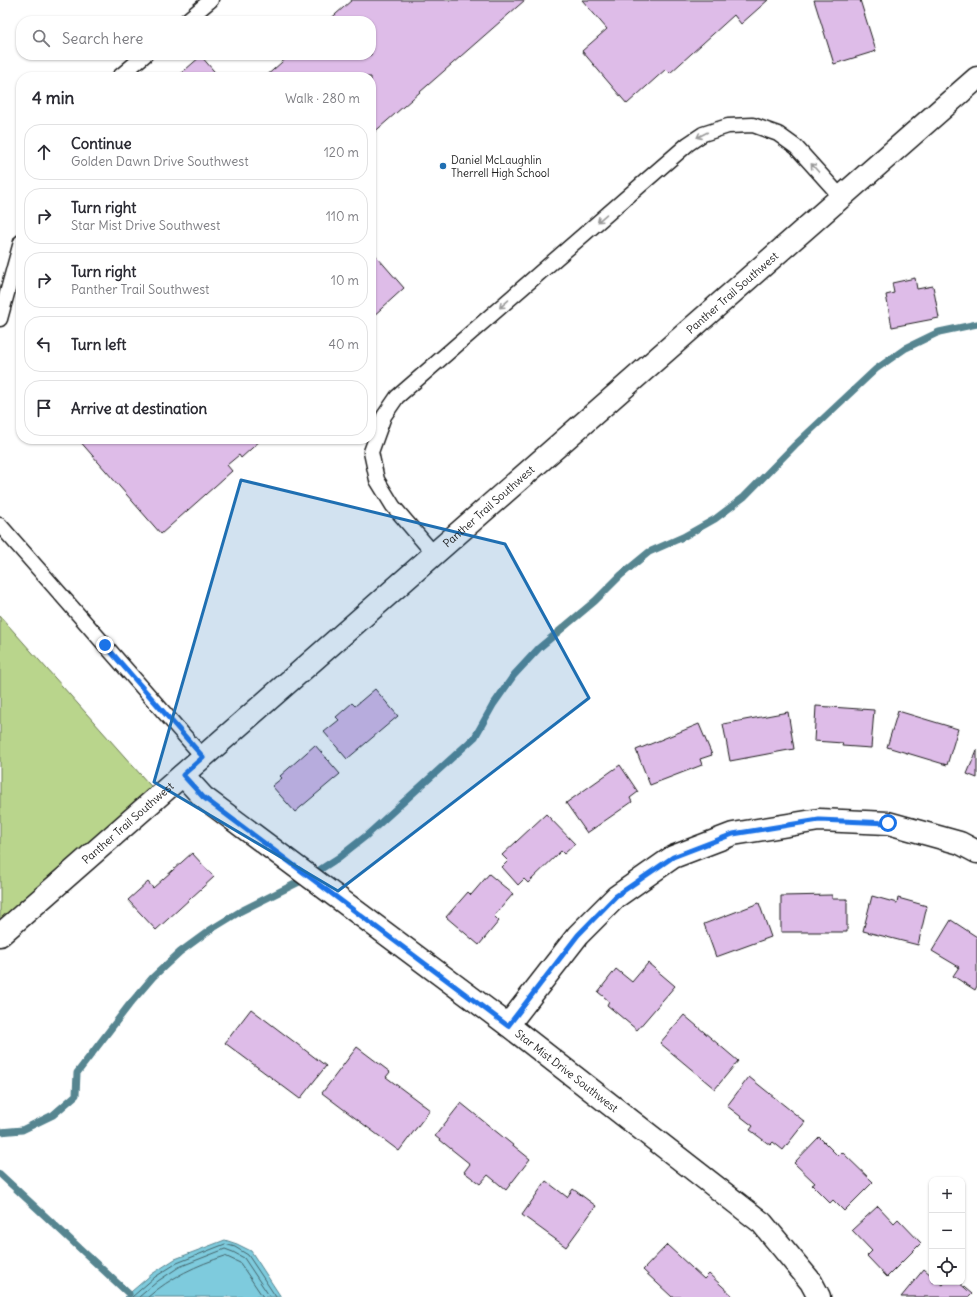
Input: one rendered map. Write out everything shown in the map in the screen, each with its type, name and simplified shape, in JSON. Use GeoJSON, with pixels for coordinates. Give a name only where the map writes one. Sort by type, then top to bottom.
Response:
{"type":"FeatureCollection","features":[{"type":"Feature","properties":{"kind":"street","name":"Panther Trail Southwest"},"geometry":{"type":"LineString","coordinates":[[0,935],[977,78]]}},
{"type":"Feature","properties":{"kind":"street","name":"Star Mist Drive Southwest"},"geometry":{"type":"LineString","coordinates":[[183,775],[203,797],[508,1026],[762,1223],[811,1282],[819,1297]]}},
{"type":"Feature","properties":{"kind":"street"},"geometry":{"type":"LineString","coordinates":[[508,1026],[578,935],[616,896],[673,857],[733,834],[819,820],[888,823],[960,843],[977,852]]}},
{"type":"Feature","properties":{"kind":"lane"},"geometry":{"type":"LineString","coordinates":[[192,16],[211,0]]}},
{"type":"Feature","properties":{"kind":"lane"},"geometry":{"type":"LineString","coordinates":[[125,72],[139,60]]}},
{"type":"Feature","properties":{"kind":"lane"},"geometry":{"type":"LineString","coordinates":[[376,438],[384,416],[397,397],[688,144],[703,134],[728,126],[753,125],[778,134],[796,147],[841,197]]}},
{"type":"Feature","properties":{"kind":"lane"},"geometry":{"type":"LineString","coordinates":[[0,319],[16,260]]}},
{"type":"Feature","properties":{"kind":"lane"},"geometry":{"type":"LineString","coordinates":[[374,444],[371,452],[377,480],[394,506],[434,554]]}},
{"type":"Feature","properties":{"kind":"lane"},"geometry":{"type":"LineString","coordinates":[[0,525],[203,757]]}},
{"type":"Feature","properties":{"kind":"highlighted area"},"geometry":{"type":"Polygon","coordinates":[[[241,480],[505,544],[589,698],[338,891],[154,782],[241,480]]]}},
{"type":"Feature","properties":{"kind":"green space"},"geometry":{"type":"Polygon","coordinates":[[[0,616],[156,792],[0,932],[0,616]]]}},
{"type":"Feature","properties":{"kind":"water"},"geometry":{"type":"Polygon","coordinates":[[[225,1240],[251,1251],[281,1297],[125,1297],[152,1274],[175,1259],[225,1240]]]}},
{"type":"Feature","properties":{"kind":"building"},"geometry":{"type":"Polygon","coordinates":[[[352,0],[525,0],[376,131],[376,72],[271,72],[284,60],[376,60],[376,16],[334,16],[352,0]]]}},
{"type":"Feature","properties":{"kind":"building"},"geometry":{"type":"Polygon","coordinates":[[[582,0],[768,0],[741,24],[734,15],[670,73],[666,69],[627,104],[582,51],[607,29],[582,0]]]}},
{"type":"Feature","properties":{"kind":"building"},"geometry":{"type":"Polygon","coordinates":[[[814,0],[860,0],[876,51],[834,64],[814,0]]]}},
{"type":"Feature","properties":{"kind":"building"},"geometry":{"type":"Polygon","coordinates":[[[196,60],[204,60],[215,72],[183,72],[196,60]]]}},
{"type":"Feature","properties":{"kind":"building"},"geometry":{"type":"Polygon","coordinates":[[[376,256],[404,288],[376,313],[376,256]]]}},
{"type":"Feature","properties":{"kind":"building"},"geometry":{"type":"Polygon","coordinates":[[[915,278],[917,289],[933,286],[939,318],[892,327],[886,295],[894,293],[892,283],[915,278]]]}},
{"type":"Feature","properties":{"kind":"building"},"geometry":{"type":"Polygon","coordinates":[[[82,444],[256,444],[241,458],[239,455],[227,465],[232,471],[161,534],[82,444]]]}},
{"type":"Feature","properties":{"kind":"building"},"geometry":{"type":"Polygon","coordinates":[[[375,689],[398,716],[347,759],[324,732],[339,720],[336,717],[352,703],[355,706],[375,689]]]}},
{"type":"Feature","properties":{"kind":"building"},"geometry":{"type":"Polygon","coordinates":[[[816,706],[874,710],[871,748],[842,746],[843,743],[814,741],[816,706]]]}},
{"type":"Feature","properties":{"kind":"building"},"geometry":{"type":"Polygon","coordinates":[[[898,711],[958,729],[947,765],[887,747],[898,711]]]}},
{"type":"Feature","properties":{"kind":"building"},"geometry":{"type":"Polygon","coordinates":[[[788,712],[794,749],[730,761],[723,724],[788,712]]]}},
{"type":"Feature","properties":{"kind":"building"},"geometry":{"type":"Polygon","coordinates":[[[699,724],[712,755],[700,759],[702,765],[650,785],[636,750],[699,724]]]}},
{"type":"Feature","properties":{"kind":"building"},"geometry":{"type":"Polygon","coordinates":[[[315,745],[340,774],[295,812],[272,786],[282,778],[280,776],[315,745]]]}},
{"type":"Feature","properties":{"kind":"building"},"geometry":{"type":"Polygon","coordinates":[[[977,750],[977,778],[967,774],[977,750]]]}},
{"type":"Feature","properties":{"kind":"building"},"geometry":{"type":"Polygon","coordinates":[[[620,765],[638,792],[630,798],[632,802],[587,833],[566,803],[620,765]]]}},
{"type":"Feature","properties":{"kind":"building"},"geometry":{"type":"Polygon","coordinates":[[[546,814],[575,844],[564,854],[561,851],[528,883],[524,879],[518,885],[502,867],[508,861],[502,855],[546,814]]]}},
{"type":"Feature","properties":{"kind":"building"},"geometry":{"type":"Polygon","coordinates":[[[192,853],[214,877],[156,930],[128,900],[148,882],[153,888],[192,853]]]}},
{"type":"Feature","properties":{"kind":"building"},"geometry":{"type":"Polygon","coordinates":[[[489,874],[513,894],[494,916],[499,921],[479,945],[446,917],[468,892],[471,895],[489,874]]]}},
{"type":"Feature","properties":{"kind":"building"},"geometry":{"type":"Polygon","coordinates":[[[832,895],[832,899],[847,899],[847,932],[781,932],[781,896],[832,895]]]}},
{"type":"Feature","properties":{"kind":"building"},"geometry":{"type":"Polygon","coordinates":[[[872,896],[897,903],[898,898],[927,906],[918,945],[863,931],[872,896]]]}},
{"type":"Feature","properties":{"kind":"building"},"geometry":{"type":"Polygon","coordinates":[[[759,903],[771,937],[716,957],[704,924],[759,903]]]}},
{"type":"Feature","properties":{"kind":"building"},"geometry":{"type":"Polygon","coordinates":[[[951,920],[977,937],[977,986],[975,990],[953,976],[959,967],[932,951],[951,920]]]}},
{"type":"Feature","properties":{"kind":"building"},"geometry":{"type":"Polygon","coordinates":[[[648,963],[675,986],[637,1030],[607,1005],[609,1001],[598,992],[616,969],[632,982],[648,963]]]}},
{"type":"Feature","properties":{"kind":"building"},"geometry":{"type":"Polygon","coordinates":[[[251,1009],[326,1066],[300,1099],[225,1043],[251,1009]]]}},
{"type":"Feature","properties":{"kind":"building"},"geometry":{"type":"Polygon","coordinates":[[[684,1015],[738,1061],[715,1089],[660,1043],[684,1015]]]}},
{"type":"Feature","properties":{"kind":"building"},"geometry":{"type":"Polygon","coordinates":[[[357,1047],[390,1072],[386,1077],[430,1110],[399,1151],[322,1093],[357,1047]]]}},
{"type":"Feature","properties":{"kind":"building"},"geometry":{"type":"Polygon","coordinates":[[[749,1077],[805,1122],[783,1150],[773,1142],[770,1145],[750,1130],[753,1126],[727,1106],[749,1077]]]}},
{"type":"Feature","properties":{"kind":"building"},"geometry":{"type":"Polygon","coordinates":[[[461,1103],[530,1159],[506,1190],[488,1175],[480,1184],[464,1172],[470,1164],[435,1136],[461,1103]]]}},
{"type":"Feature","properties":{"kind":"building"},"geometry":{"type":"Polygon","coordinates":[[[819,1137],[838,1156],[842,1152],[873,1182],[844,1211],[833,1200],[830,1203],[812,1185],[815,1183],[794,1163],[819,1137]]]}},
{"type":"Feature","properties":{"kind":"building"},"geometry":{"type":"Polygon","coordinates":[[[546,1181],[567,1197],[573,1189],[596,1206],[566,1247],[522,1215],[546,1181]]]}},
{"type":"Feature","properties":{"kind":"building"},"geometry":{"type":"Polygon","coordinates":[[[878,1206],[894,1223],[898,1219],[921,1243],[887,1277],[867,1256],[872,1251],[852,1230],[878,1206]]]}},
{"type":"Feature","properties":{"kind":"building"},"geometry":{"type":"Polygon","coordinates":[[[667,1245],[704,1279],[709,1274],[734,1297],[672,1297],[643,1270],[667,1245]]]}},
{"type":"Feature","properties":{"kind":"building"},"geometry":{"type":"Polygon","coordinates":[[[924,1269],[929,1273],[929,1285],[962,1285],[972,1294],[969,1297],[901,1297],[924,1269]]]}},
{"type":"Feature","properties":{"kind":"waterway"},"geometry":{"type":"LineString","coordinates":[[0,1132],[22,1130],[53,1115],[76,1095],[77,1073],[129,1005],[153,977],[180,952],[210,930],[241,911],[307,878],[338,858],[366,836],[475,737],[493,705],[514,675],[539,648],[595,601],[621,575],[649,552],[683,537],[715,519],[744,497],[795,445],[876,369],[906,348],[939,332],[977,324]]}},
{"type":"Feature","properties":{"kind":"waterway"},"geometry":{"type":"LineString","coordinates":[[0,1174],[129,1294]]}},
{"type":"Feature","properties":{"kind":"place","name":"Daniel McLaughlin Therrell High School"},"geometry":{"type":"Point","coordinates":[443,166]}},
{"type":"Feature","properties":{"kind":"route"},"geometry":{"type":"LineString","coordinates":[[105,645],[203,757],[183,775],[203,797],[508,1026],[578,935],[616,896],[673,857],[733,834],[819,820],[888,823]]}}]}
